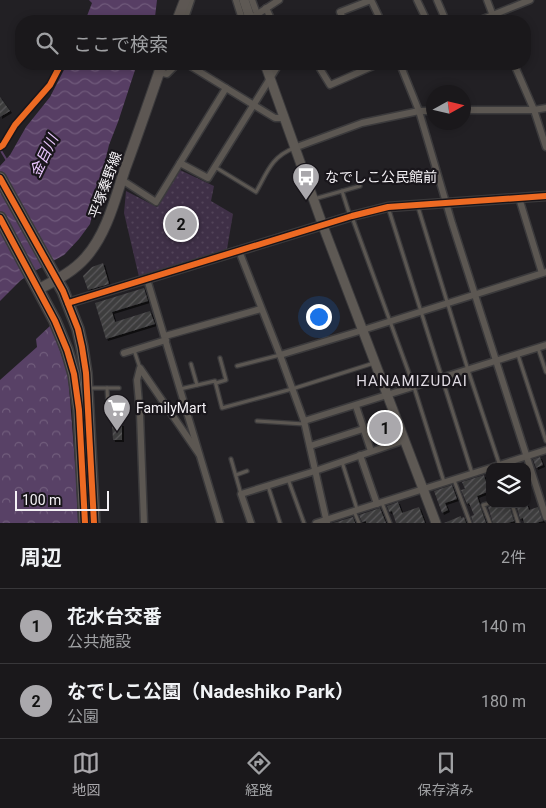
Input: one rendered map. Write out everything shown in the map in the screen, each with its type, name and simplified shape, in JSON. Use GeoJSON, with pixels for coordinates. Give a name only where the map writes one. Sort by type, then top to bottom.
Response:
{"type":"FeatureCollection","features":[{"type":"Feature","properties":{"kind":"highway"},"geometry":{"type":"LineString","coordinates":[[0,178],[57,280],[78,330],[86,373],[94,523]]}},
{"type":"Feature","properties":{"kind":"highway"},"geometry":{"type":"LineString","coordinates":[[0,218],[62,335],[74,374],[78,392],[85,523]]}},
{"type":"Feature","properties":{"kind":"main road"},"geometry":{"type":"LineString","coordinates":[[179,15],[185,0]]}},
{"type":"Feature","properties":{"kind":"main road","name":"平塚秦野線"},"geometry":{"type":"LineString","coordinates":[[37,285],[57,280],[68,274],[87,257],[97,242],[122,180],[159,70]]}},
{"type":"Feature","properties":{"kind":"street"},"geometry":{"type":"LineString","coordinates":[[186,15],[191,0]]}},
{"type":"Feature","properties":{"kind":"street"},"geometry":{"type":"LineString","coordinates":[[236,0],[248,15]]}},
{"type":"Feature","properties":{"kind":"street"},"geometry":{"type":"LineString","coordinates":[[244,0],[249,15]]}},
{"type":"Feature","properties":{"kind":"street"},"geometry":{"type":"LineString","coordinates":[[250,15],[252,0]]}},
{"type":"Feature","properties":{"kind":"street"},"geometry":{"type":"LineString","coordinates":[[255,15],[279,0]]}},
{"type":"Feature","properties":{"kind":"street"},"geometry":{"type":"LineString","coordinates":[[341,15],[340,12],[371,0],[378,15]]}},
{"type":"Feature","properties":{"kind":"street"},"geometry":{"type":"LineString","coordinates":[[417,0],[424,15]]}},
{"type":"Feature","properties":{"kind":"street"},"geometry":{"type":"LineString","coordinates":[[437,0],[443,15]]}},
{"type":"Feature","properties":{"kind":"street"},"geometry":{"type":"LineString","coordinates":[[487,0],[493,15]]}},
{"type":"Feature","properties":{"kind":"street"},"geometry":{"type":"LineString","coordinates":[[500,15],[530,0]]}},
{"type":"Feature","properties":{"kind":"street"},"geometry":{"type":"LineString","coordinates":[[266,8],[269,15]]}},
{"type":"Feature","properties":{"kind":"street"},"geometry":{"type":"LineString","coordinates":[[197,70],[275,118],[284,118]]}},
{"type":"Feature","properties":{"kind":"street"},"geometry":{"type":"LineString","coordinates":[[267,70],[323,226],[436,523]]}},
{"type":"Feature","properties":{"kind":"street"},"geometry":{"type":"LineString","coordinates":[[180,163],[208,178],[275,70]]}},
{"type":"Feature","properties":{"kind":"street"},"geometry":{"type":"LineString","coordinates":[[321,70],[330,85],[364,70]]}},
{"type":"Feature","properties":{"kind":"street"},"geometry":{"type":"LineString","coordinates":[[402,70],[419,111],[546,517]]}},
{"type":"Feature","properties":{"kind":"street"},"geometry":{"type":"LineString","coordinates":[[517,70],[534,110],[546,147]]}},
{"type":"Feature","properties":{"kind":"street"},"geometry":{"type":"LineString","coordinates":[[122,180],[156,202],[226,88]]}},
{"type":"Feature","properties":{"kind":"street"},"geometry":{"type":"LineString","coordinates":[[471,110],[534,110],[546,108]]}},
{"type":"Feature","properties":{"kind":"street"},"geometry":{"type":"LineString","coordinates":[[294,148],[362,123],[426,111]]}},
{"type":"Feature","properties":{"kind":"street"},"geometry":{"type":"LineString","coordinates":[[68,303],[388,206],[546,196]]}},
{"type":"Feature","properties":{"kind":"street"},"geometry":{"type":"LineString","coordinates":[[280,354],[390,322],[544,272],[519,198]]}},
{"type":"Feature","properties":{"kind":"street"},"geometry":{"type":"LineString","coordinates":[[239,251],[305,423],[326,521]]}},
{"type":"Feature","properties":{"kind":"street"},"geometry":{"type":"LineString","coordinates":[[147,279],[220,523]]}},
{"type":"Feature","properties":{"kind":"street"},"geometry":{"type":"LineString","coordinates":[[124,353],[165,338],[261,309]]}},
{"type":"Feature","properties":{"kind":"street"},"geometry":{"type":"LineString","coordinates":[[305,423],[546,345]]}},
{"type":"Feature","properties":{"kind":"street"},"geometry":{"type":"LineString","coordinates":[[140,368],[199,454]]}},
{"type":"Feature","properties":{"kind":"street"},"geometry":{"type":"LineString","coordinates":[[140,368],[136,380],[140,414],[144,523]]}},
{"type":"Feature","properties":{"kind":"street"},"geometry":{"type":"LineString","coordinates":[[356,406],[371,452]]}},
{"type":"Feature","properties":{"kind":"street"},"geometry":{"type":"LineString","coordinates":[[310,446],[363,429]]}},
{"type":"Feature","properties":{"kind":"street"},"geometry":{"type":"LineString","coordinates":[[251,523],[241,494],[405,440]]}},
{"type":"Feature","properties":{"kind":"street"},"geometry":{"type":"LineString","coordinates":[[505,463],[546,450]]}},
{"type":"Feature","properties":{"kind":"street"},"geometry":{"type":"LineString","coordinates":[[360,455],[379,503]]}},
{"type":"Feature","properties":{"kind":"street"},"geometry":{"type":"LineString","coordinates":[[316,523],[486,469]]}},
{"type":"Feature","properties":{"kind":"lane"},"geometry":{"type":"LineString","coordinates":[[215,167],[256,192],[274,159],[294,148]]}},
{"type":"Feature","properties":{"kind":"lane"},"geometry":{"type":"LineString","coordinates":[[313,199],[360,186]]}},
{"type":"Feature","properties":{"kind":"lane"},"geometry":{"type":"LineString","coordinates":[[342,191],[414,387],[444,482]]}},
{"type":"Feature","properties":{"kind":"lane"},"geometry":{"type":"LineString","coordinates":[[417,204],[494,463]]}},
{"type":"Feature","properties":{"kind":"lane"},"geometry":{"type":"LineString","coordinates":[[388,206],[472,473]]}},
{"type":"Feature","properties":{"kind":"lane"},"geometry":{"type":"LineString","coordinates":[[538,348],[546,372]]}},
{"type":"Feature","properties":{"kind":"lane"},"geometry":{"type":"LineString","coordinates":[[133,350],[140,368]]}},
{"type":"Feature","properties":{"kind":"lane"},"geometry":{"type":"LineString","coordinates":[[237,366],[280,354]]}},
{"type":"Feature","properties":{"kind":"lane"},"geometry":{"type":"LineString","coordinates":[[518,354],[546,441]]}},
{"type":"Feature","properties":{"kind":"lane"},"geometry":{"type":"LineString","coordinates":[[180,389],[226,380],[220,358]]}},
{"type":"Feature","properties":{"kind":"lane"},"geometry":{"type":"LineString","coordinates":[[216,383],[222,408],[292,389],[375,362]]}},
{"type":"Feature","properties":{"kind":"lane"},"geometry":{"type":"LineString","coordinates":[[191,364],[197,385]]}},
{"type":"Feature","properties":{"kind":"lane"},"geometry":{"type":"LineString","coordinates":[[87,388],[119,388]]}},
{"type":"Feature","properties":{"kind":"lane"},"geometry":{"type":"LineString","coordinates":[[108,388],[108,406]]}},
{"type":"Feature","properties":{"kind":"lane"},"geometry":{"type":"LineString","coordinates":[[257,421],[305,423]]}},
{"type":"Feature","properties":{"kind":"lane"},"geometry":{"type":"LineString","coordinates":[[232,458],[241,494]]}},
{"type":"Feature","properties":{"kind":"lane"},"geometry":{"type":"LineString","coordinates":[[342,462],[359,523]]}},
{"type":"Feature","properties":{"kind":"lane"},"geometry":{"type":"LineString","coordinates":[[236,475],[247,471]]}},
{"type":"Feature","properties":{"kind":"lane"},"geometry":{"type":"LineString","coordinates":[[288,479],[304,523]]}},
{"type":"Feature","properties":{"kind":"lane"},"geometry":{"type":"LineString","coordinates":[[453,479],[470,523]]}},
{"type":"Feature","properties":{"kind":"lane"},"geometry":{"type":"LineString","coordinates":[[268,486],[280,523]]}},
{"type":"Feature","properties":{"kind":"lane"},"geometry":{"type":"LineString","coordinates":[[379,503],[390,523]]}},
{"type":"Feature","properties":{"kind":"lane"},"geometry":{"type":"LineString","coordinates":[[486,504],[483,505],[490,523]]}},
{"type":"Feature","properties":{"kind":"lane"},"geometry":{"type":"LineString","coordinates":[[513,508],[518,523]]}},
{"type":"Feature","properties":{"kind":"green space"},"geometry":{"type":"Polygon","coordinates":[[[51,325],[68,374],[78,523],[0,523],[0,380],[37,347],[36,339],[51,325]]]}},
{"type":"Feature","properties":{"kind":"shaded area"},"geometry":{"type":"Polygon","coordinates":[[[180,170],[214,186],[211,201],[233,214],[227,249],[139,277],[124,213],[126,191],[157,207],[180,170]]]}},
{"type":"Feature","properties":{"kind":"water"},"geometry":{"type":"Polygon","coordinates":[[[89,0],[157,0],[155,15],[87,15],[92,3],[89,0]]]}},
{"type":"Feature","properties":{"kind":"water","name":"金目川"},"geometry":{"type":"Polygon","coordinates":[[[64,70],[135,70],[109,145],[90,224],[64,255],[21,280],[0,301],[0,166],[10,155],[26,127],[50,97],[64,70]]]}},
{"type":"Feature","properties":{"kind":"building"},"geometry":{"type":"Polygon","coordinates":[[[0,97],[10,111],[0,117],[0,97]]]}},
{"type":"Feature","properties":{"kind":"building"},"geometry":{"type":"Polygon","coordinates":[[[103,263],[109,284],[88,290],[83,276],[92,267],[103,263]]]}},
{"type":"Feature","properties":{"kind":"building"},"geometry":{"type":"Polygon","coordinates":[[[144,288],[148,301],[112,312],[115,322],[150,311],[155,324],[106,339],[95,303],[144,288]]]}},
{"type":"Feature","properties":{"kind":"building","name":"FamilyMart"},"geometry":{"type":"Polygon","coordinates":[[[112,424],[122,424],[122,440],[113,440],[112,424]]]}},
{"type":"Feature","properties":{"kind":"building"},"geometry":{"type":"Polygon","coordinates":[[[540,457],[543,465],[536,468],[533,459],[540,457]]]}},
{"type":"Feature","properties":{"kind":"building"},"geometry":{"type":"Polygon","coordinates":[[[484,475],[486,493],[477,496],[486,523],[473,523],[471,516],[474,515],[461,490],[465,489],[462,482],[484,475]]]}},
{"type":"Feature","properties":{"kind":"building"},"geometry":{"type":"Polygon","coordinates":[[[452,485],[457,499],[445,503],[448,510],[442,513],[434,491],[452,485]]]}},
{"type":"Feature","properties":{"kind":"building"},"geometry":{"type":"Polygon","coordinates":[[[398,502],[402,513],[419,507],[425,523],[396,523],[392,511],[389,512],[387,506],[398,502]]]}},
{"type":"Feature","properties":{"kind":"building"},"geometry":{"type":"Polygon","coordinates":[[[538,507],[543,521],[524,523],[523,518],[520,519],[517,508],[528,508],[529,510],[538,507]]]}},
{"type":"Feature","properties":{"kind":"building"},"geometry":{"type":"Polygon","coordinates":[[[380,508],[386,523],[362,522],[359,515],[380,508]]]}},
{"type":"Feature","properties":{"kind":"building"},"geometry":{"type":"Polygon","coordinates":[[[488,508],[510,508],[514,521],[493,523],[488,508]]]}},
{"type":"Feature","properties":{"kind":"building"},"geometry":{"type":"Polygon","coordinates":[[[461,516],[461,518],[464,517],[466,523],[444,523],[461,516]]]}},
{"type":"Feature","properties":{"kind":"building"},"geometry":{"type":"Polygon","coordinates":[[[353,517],[355,523],[333,523],[353,517]]]}},
{"type":"Feature","properties":{"kind":"waterway"},"geometry":{"type":"LineString","coordinates":[[0,149],[6,159]]}},
{"type":"Feature","properties":{"kind":"cycle path"},"geometry":{"type":"LineString","coordinates":[[0,147],[15,125],[50,85],[58,70]]}},
{"type":"Feature","properties":{"kind":"cycle path"},"geometry":{"type":"LineString","coordinates":[[0,178],[63,291],[78,329],[86,373],[94,523]]}},
{"type":"Feature","properties":{"kind":"cycle path"},"geometry":{"type":"LineString","coordinates":[[68,303],[352,216],[388,207],[546,196]]}},
{"type":"Feature","properties":{"kind":"cycle path"},"geometry":{"type":"LineString","coordinates":[[0,218],[55,321],[67,350],[74,374],[79,410],[85,523]]}},
{"type":"Feature","properties":{"kind":"place","name":"なでしこ公民館前"},"geometry":{"type":"Point","coordinates":[306,201]}},
{"type":"Feature","properties":{"kind":"place","name":"なでしこ公園（Nadeshiko Park）"},"geometry":{"type":"Point","coordinates":[181,224]}},
{"type":"Feature","properties":{"kind":"place","name":"花水台交番"},"geometry":{"type":"Point","coordinates":[385,428]}},
{"type":"Feature","properties":{"kind":"place","name":"FamilyMart"},"geometry":{"type":"Point","coordinates":[117,432]}},
{"type":"Feature","properties":{"kind":"district","name":"HANAMIZUDAI"},"geometry":{"type":"Point","coordinates":[412,381]}}]}
